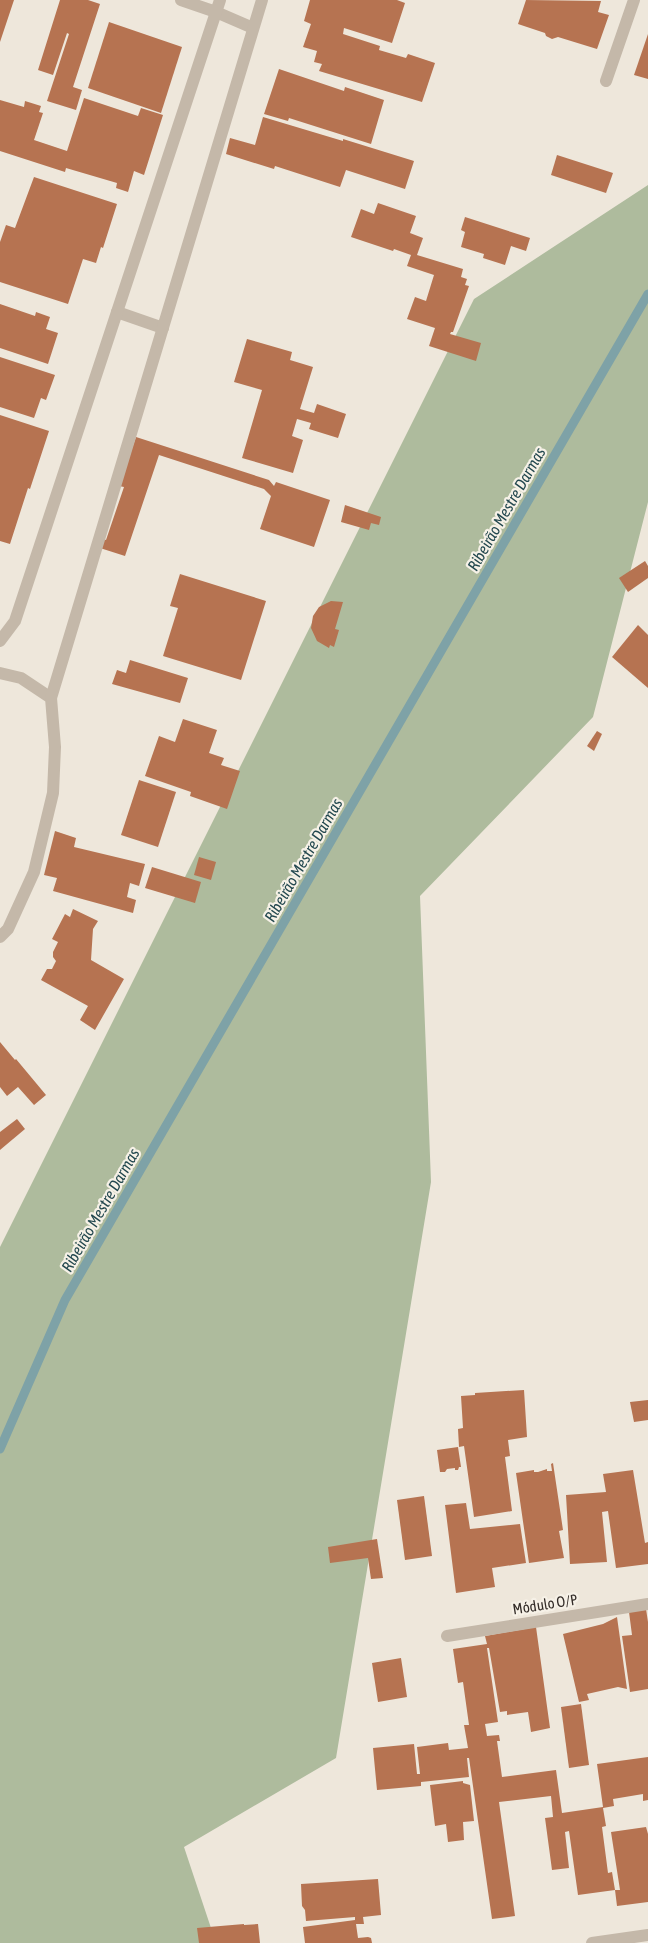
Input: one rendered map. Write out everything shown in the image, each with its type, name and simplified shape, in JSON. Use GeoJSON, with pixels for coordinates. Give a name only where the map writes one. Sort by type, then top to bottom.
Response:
{"type":"FeatureCollection","features":[{"type":"Feature","properties":{"kind":"street"},"geometry":{"type":"LineString","coordinates":[[181,0],[218,6],[253,28]]}},
{"type":"Feature","properties":{"kind":"street"},"geometry":{"type":"LineString","coordinates":[[0,937],[8,929],[34,872],[53,793],[55,747],[51,698],[262,0]]}},
{"type":"Feature","properties":{"kind":"street"},"geometry":{"type":"LineString","coordinates":[[606,81],[634,0]]}},
{"type":"Feature","properties":{"kind":"street"},"geometry":{"type":"LineString","coordinates":[[0,641],[16,621],[218,6]]}},
{"type":"Feature","properties":{"kind":"street"},"geometry":{"type":"LineString","coordinates":[[117,312],[163,328]]}},
{"type":"Feature","properties":{"kind":"street"},"geometry":{"type":"LineString","coordinates":[[0,673],[21,678],[51,698]]}},
{"type":"Feature","properties":{"kind":"street","name":"Módulo O/P"},"geometry":{"type":"LineString","coordinates":[[447,1636],[648,1604]]}},
{"type":"Feature","properties":{"kind":"street"},"geometry":{"type":"LineString","coordinates":[[592,1943],[648,1935]]}},
{"type":"Feature","properties":{"kind":"green space"},"geometry":{"type":"Polygon","coordinates":[[[648,185],[648,502],[593,717],[420,896],[431,1182],[336,1758],[184,1847],[216,1943],[0,1943],[0,1247],[474,299],[648,185]]]}},
{"type":"Feature","properties":{"kind":"building"},"geometry":{"type":"Polygon","coordinates":[[[0,0],[14,0],[0,42],[0,0]]]}},
{"type":"Feature","properties":{"kind":"building"},"geometry":{"type":"Polygon","coordinates":[[[60,0],[88,0],[100,4],[73,87],[82,90],[76,110],[47,101],[69,34],[67,33],[53,75],[38,70],[60,0]]]}},
{"type":"Feature","properties":{"kind":"building"},"geometry":{"type":"Polygon","coordinates":[[[310,0],[397,0],[405,3],[392,43],[344,28],[343,34],[380,46],[379,50],[406,58],[408,54],[435,63],[422,102],[319,71],[322,64],[314,62],[317,51],[303,47],[311,24],[304,21],[310,0]]]}},
{"type":"Feature","properties":{"kind":"building"},"geometry":{"type":"Polygon","coordinates":[[[526,0],[601,1],[598,12],[609,15],[597,49],[558,37],[552,39],[546,36],[545,33],[518,24],[526,0]]]}},
{"type":"Feature","properties":{"kind":"building"},"geometry":{"type":"Polygon","coordinates":[[[109,22],[182,47],[161,113],[88,88],[109,22]]]}},
{"type":"Feature","properties":{"kind":"building"},"geometry":{"type":"Polygon","coordinates":[[[648,34],[648,79],[634,75],[648,34]]]}},
{"type":"Feature","properties":{"kind":"building"},"geometry":{"type":"Polygon","coordinates":[[[279,69],[344,91],[345,87],[384,100],[371,144],[289,118],[288,121],[264,114],[279,69]]]}},
{"type":"Feature","properties":{"kind":"building"},"geometry":{"type":"Polygon","coordinates":[[[84,98],[138,116],[141,108],[163,115],[144,175],[134,171],[128,192],[116,188],[117,183],[66,168],[65,172],[0,151],[0,100],[24,107],[25,101],[41,106],[39,112],[43,113],[34,140],[67,151],[84,98]]]}},
{"type":"Feature","properties":{"kind":"building"},"geometry":{"type":"Polygon","coordinates":[[[263,117],[414,161],[405,189],[346,170],[340,187],[275,166],[274,169],[226,154],[230,138],[255,145],[263,117]]]}},
{"type":"Feature","properties":{"kind":"building"},"geometry":{"type":"Polygon","coordinates":[[[557,155],[613,173],[606,193],[551,175],[557,155]]]}},
{"type":"Feature","properties":{"kind":"building"},"geometry":{"type":"Polygon","coordinates":[[[34,177],[117,204],[103,248],[101,247],[96,263],[83,259],[68,304],[0,282],[0,242],[6,225],[15,228],[34,177]]]}},
{"type":"Feature","properties":{"kind":"building"},"geometry":{"type":"Polygon","coordinates":[[[378,203],[416,216],[410,233],[423,238],[417,255],[463,269],[461,277],[467,279],[465,285],[469,286],[453,332],[450,334],[481,343],[476,361],[429,346],[435,328],[407,319],[415,297],[426,301],[434,275],[407,266],[411,255],[351,237],[361,209],[374,214],[378,203]]]}},
{"type":"Feature","properties":{"kind":"building"},"geometry":{"type":"Polygon","coordinates":[[[465,217],[530,238],[526,251],[511,246],[505,265],[483,258],[484,254],[461,247],[465,232],[461,230],[465,217]]]}},
{"type":"Feature","properties":{"kind":"building"},"geometry":{"type":"Polygon","coordinates":[[[0,304],[35,316],[36,312],[50,317],[46,329],[58,333],[48,364],[0,348],[0,304]]]}},
{"type":"Feature","properties":{"kind":"building"},"geometry":{"type":"Polygon","coordinates":[[[247,339],[292,352],[290,360],[313,367],[300,409],[314,413],[317,404],[346,414],[338,438],[309,429],[311,423],[297,419],[292,436],[303,440],[293,473],[242,458],[262,390],[234,382],[247,339]]]}},
{"type":"Feature","properties":{"kind":"building"},"geometry":{"type":"Polygon","coordinates":[[[0,357],[55,375],[46,400],[41,398],[34,418],[0,407],[0,357]]]}},
{"type":"Feature","properties":{"kind":"building"},"geometry":{"type":"Polygon","coordinates":[[[0,415],[49,431],[10,544],[0,541],[0,415]]]}},
{"type":"Feature","properties":{"kind":"building"},"geometry":{"type":"Polygon","coordinates":[[[136,437],[269,480],[274,486],[276,482],[330,500],[314,547],[260,529],[271,496],[264,489],[159,455],[125,556],[100,548],[103,539],[106,540],[124,487],[119,486],[136,437]]]}},
{"type":"Feature","properties":{"kind":"building"},"geometry":{"type":"Polygon","coordinates":[[[345,505],[381,517],[379,525],[371,523],[369,530],[341,522],[345,505]]]}},
{"type":"Feature","properties":{"kind":"building"},"geometry":{"type":"Polygon","coordinates":[[[645,561],[648,566],[648,578],[628,592],[619,578],[645,561]]]}},
{"type":"Feature","properties":{"kind":"building"},"geometry":{"type":"Polygon","coordinates":[[[180,574],[266,601],[241,680],[163,656],[178,608],[170,606],[180,574]]]}},
{"type":"Feature","properties":{"kind":"building"},"geometry":{"type":"Polygon","coordinates":[[[331,601],[343,602],[335,629],[339,630],[334,647],[330,645],[329,648],[317,641],[311,628],[313,616],[319,607],[331,601]]]}},
{"type":"Feature","properties":{"kind":"building"},"geometry":{"type":"Polygon","coordinates":[[[638,625],[648,635],[648,688],[612,657],[638,625]]]}},
{"type":"Feature","properties":{"kind":"building"},"geometry":{"type":"Polygon","coordinates":[[[130,660],[188,678],[180,703],[112,684],[117,670],[126,673],[130,660]]]}},
{"type":"Feature","properties":{"kind":"building"},"geometry":{"type":"Polygon","coordinates":[[[183,719],[217,730],[209,753],[224,758],[221,765],[240,771],[227,809],[190,796],[191,792],[145,776],[159,736],[175,742],[183,719]]]}},
{"type":"Feature","properties":{"kind":"building"},"geometry":{"type":"Polygon","coordinates":[[[597,731],[602,734],[594,751],[587,746],[597,731]]]}},
{"type":"Feature","properties":{"kind":"building"},"geometry":{"type":"Polygon","coordinates":[[[139,780],[176,792],[158,847],[121,835],[139,780]]]}},
{"type":"Feature","properties":{"kind":"building"},"geometry":{"type":"Polygon","coordinates":[[[55,831],[76,838],[74,847],[145,864],[139,886],[130,883],[127,897],[136,900],[133,913],[53,891],[57,878],[44,875],[55,831]]]}},
{"type":"Feature","properties":{"kind":"building"},"geometry":{"type":"Polygon","coordinates":[[[199,857],[216,862],[211,880],[194,875],[199,857]]]}},
{"type":"Feature","properties":{"kind":"building"},"geometry":{"type":"Polygon","coordinates":[[[152,867],[201,882],[195,903],[145,888],[152,867]]]}},
{"type":"Feature","properties":{"kind":"building"},"geometry":{"type":"Polygon","coordinates":[[[73,909],[98,921],[93,929],[91,960],[124,979],[95,1030],[80,1020],[88,1006],[41,980],[47,969],[52,969],[56,961],[53,957],[53,952],[58,942],[52,939],[65,914],[70,917],[73,909]]]}},
{"type":"Feature","properties":{"kind":"building"},"geometry":{"type":"Polygon","coordinates":[[[0,1042],[46,1095],[34,1105],[18,1087],[7,1096],[0,1087],[0,1042]]]}},
{"type":"Feature","properties":{"kind":"building"},"geometry":{"type":"Polygon","coordinates":[[[17,1119],[25,1129],[0,1150],[0,1132],[17,1119]]]}},
{"type":"Feature","properties":{"kind":"building"},"geometry":{"type":"Polygon","coordinates":[[[524,1390],[527,1437],[508,1440],[510,1456],[505,1457],[512,1511],[474,1517],[464,1446],[459,1447],[458,1429],[463,1428],[461,1396],[475,1395],[475,1393],[524,1390]]]}},
{"type":"Feature","properties":{"kind":"building"},"geometry":{"type":"Polygon","coordinates":[[[648,1400],[648,1420],[634,1422],[630,1402],[648,1400]]]}},
{"type":"Feature","properties":{"kind":"building"},"geometry":{"type":"Polygon","coordinates":[[[458,1447],[461,1467],[458,1470],[455,1470],[455,1468],[440,1472],[437,1450],[458,1447]]]}},
{"type":"Feature","properties":{"kind":"building"},"geometry":{"type":"Polygon","coordinates":[[[553,1463],[563,1530],[559,1531],[564,1558],[529,1563],[516,1473],[534,1470],[534,1472],[538,1472],[547,1469],[547,1471],[552,1471],[551,1464],[553,1463]]]}},
{"type":"Feature","properties":{"kind":"building"},"geometry":{"type":"Polygon","coordinates":[[[633,1470],[645,1543],[648,1542],[648,1564],[616,1568],[608,1511],[602,1512],[607,1562],[570,1564],[566,1495],[606,1492],[603,1474],[633,1470]]]}},
{"type":"Feature","properties":{"kind":"building"},"geometry":{"type":"Polygon","coordinates":[[[424,1496],[432,1556],[405,1560],[397,1500],[424,1496]]]}},
{"type":"Feature","properties":{"kind":"building"},"geometry":{"type":"Polygon","coordinates":[[[466,1503],[470,1529],[520,1524],[526,1563],[492,1568],[495,1587],[456,1593],[445,1505],[466,1503]]]}},
{"type":"Feature","properties":{"kind":"building"},"geometry":{"type":"Polygon","coordinates":[[[377,1539],[383,1578],[371,1579],[368,1558],[330,1563],[328,1547],[377,1539]]]}},
{"type":"Feature","properties":{"kind":"building"},"geometry":{"type":"Polygon","coordinates":[[[646,1609],[648,1622],[648,1689],[630,1692],[622,1636],[632,1635],[629,1612],[646,1609]]]}},
{"type":"Feature","properties":{"kind":"building"},"geometry":{"type":"Polygon","coordinates":[[[617,1617],[627,1689],[618,1687],[587,1694],[589,1700],[579,1702],[563,1634],[603,1624],[617,1617]]]}},
{"type":"Feature","properties":{"kind":"building"},"geometry":{"type":"Polygon","coordinates":[[[536,1627],[550,1728],[531,1732],[528,1712],[507,1715],[507,1711],[500,1712],[489,1648],[487,1648],[498,1722],[485,1724],[487,1736],[499,1735],[500,1741],[497,1741],[502,1777],[556,1770],[562,1813],[603,1807],[597,1764],[648,1757],[648,1800],[643,1801],[643,1794],[613,1799],[614,1806],[603,1808],[606,1826],[602,1827],[608,1873],[612,1872],[615,1890],[578,1895],[569,1831],[565,1832],[569,1868],[552,1870],[545,1818],[553,1817],[551,1796],[499,1802],[515,1916],[492,1919],[469,1758],[467,1758],[469,1777],[421,1782],[421,1786],[377,1790],[373,1748],[414,1744],[417,1774],[420,1774],[417,1747],[448,1743],[449,1750],[468,1748],[464,1725],[469,1725],[463,1682],[458,1683],[453,1649],[487,1644],[485,1636],[536,1627]]]}},
{"type":"Feature","properties":{"kind":"building"},"geometry":{"type":"Polygon","coordinates":[[[401,1658],[407,1697],[378,1702],[372,1663],[401,1658]]]}},
{"type":"Feature","properties":{"kind":"building"},"geometry":{"type":"Polygon","coordinates":[[[581,1704],[589,1765],[569,1768],[561,1707],[581,1704]]]}},
{"type":"Feature","properties":{"kind":"building"},"geometry":{"type":"Polygon","coordinates":[[[463,1781],[463,1783],[470,1785],[474,1821],[463,1822],[464,1840],[448,1842],[446,1824],[435,1826],[430,1785],[463,1781]]]}},
{"type":"Feature","properties":{"kind":"building"},"geometry":{"type":"Polygon","coordinates":[[[646,1827],[648,1834],[648,1902],[617,1906],[615,1890],[620,1890],[611,1832],[646,1827]]]}},
{"type":"Feature","properties":{"kind":"building"},"geometry":{"type":"Polygon","coordinates":[[[378,1879],[381,1915],[363,1917],[364,1924],[356,1924],[358,1938],[371,1938],[372,1943],[305,1943],[303,1927],[355,1920],[355,1917],[306,1921],[305,1910],[302,1906],[301,1884],[378,1879]]]}},
{"type":"Feature","properties":{"kind":"building"},"geometry":{"type":"Polygon","coordinates":[[[258,1924],[260,1943],[199,1943],[197,1928],[258,1924]]]}},
{"type":"Feature","properties":{"kind":"waterway","name":"Ribeirão Mestre Darmas"},"geometry":{"type":"LineString","coordinates":[[0,1449],[65,1300],[648,294]]}}]}
